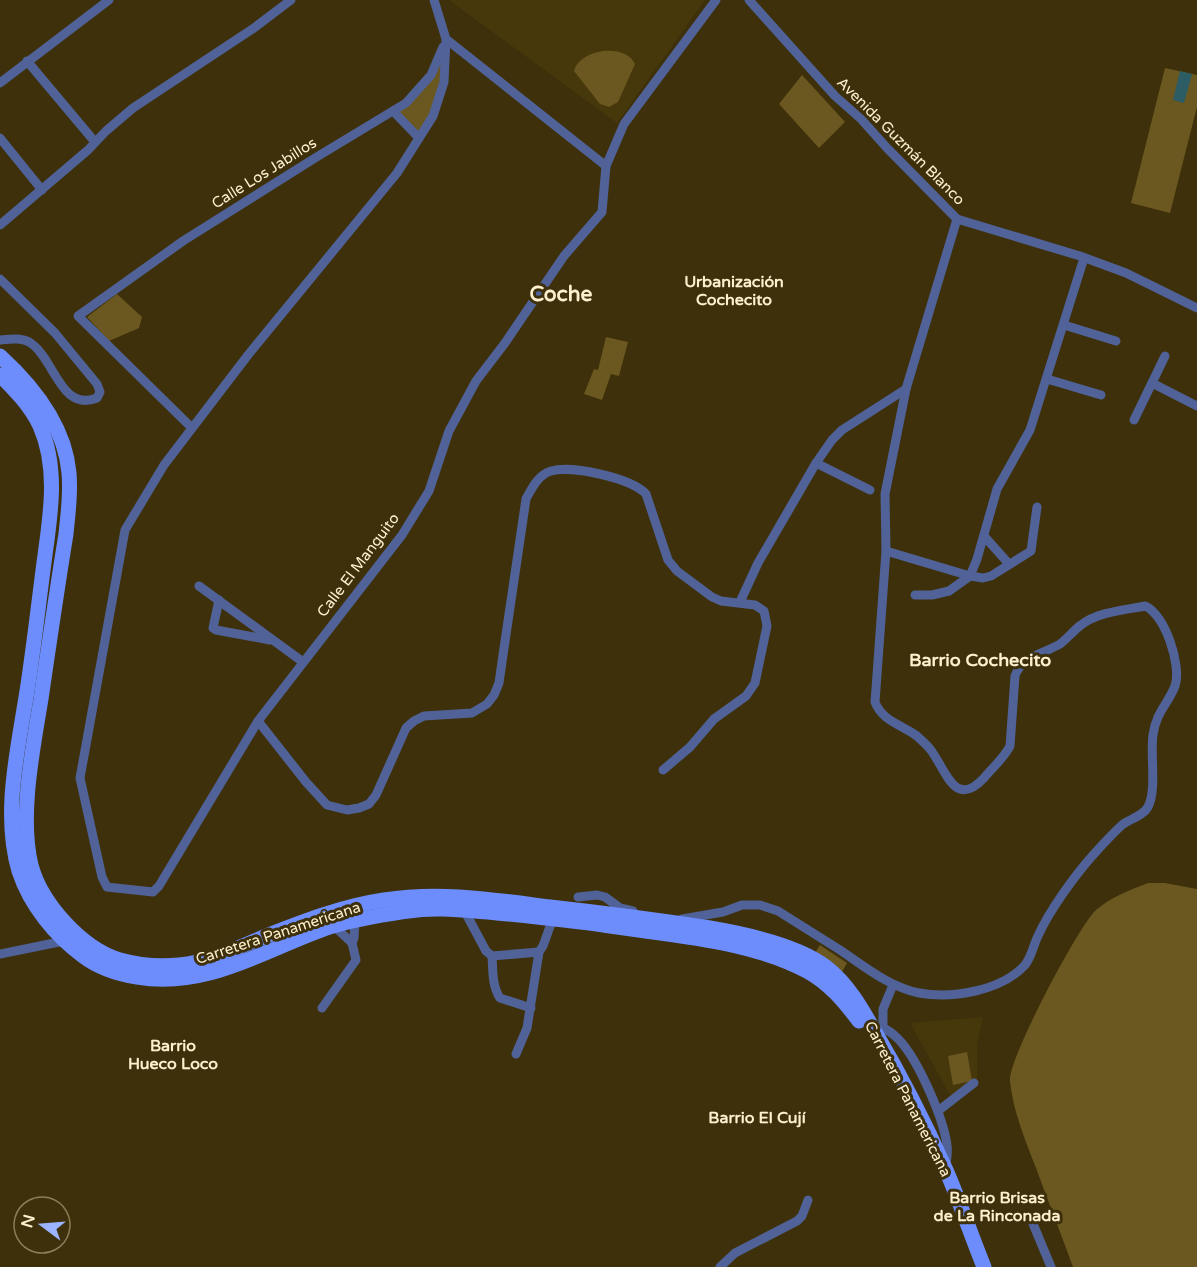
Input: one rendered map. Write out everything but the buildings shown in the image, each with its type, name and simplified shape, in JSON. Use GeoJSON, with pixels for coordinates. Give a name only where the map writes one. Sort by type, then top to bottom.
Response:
{"type":"FeatureCollection","features":[{"type":"Feature","properties":{"kind":"main road","name":"Carretera Panamericana"},"geometry":{"type":"LineString","coordinates":[[0,356],[29,384],[49,413],[60,437],[69,474],[66,534],[33,751],[27,830],[31,866],[40,887],[50,904],[75,932],[97,949],[120,960],[181,965],[219,955],[311,919],[384,900],[449,895],[619,912],[734,932],[780,945],[826,967],[838,977],[878,1028],[945,1169],[984,1267]]}},
{"type":"Feature","properties":{"kind":"main road","name":"Carretera Panamericana"},"geometry":{"type":"LineString","coordinates":[[0,375],[24,402],[39,424],[50,457],[49,527],[12,801],[12,831],[18,869],[25,886],[38,910],[64,941],[87,959],[114,973],[155,979],[177,979],[223,970],[334,926],[422,909],[464,910],[553,918],[728,944],[773,957],[795,966],[828,985],[846,1003],[863,1026],[939,1176],[974,1267]]}},
{"type":"Feature","properties":{"kind":"street"},"geometry":{"type":"LineString","coordinates":[[0,83],[108,0]]}},
{"type":"Feature","properties":{"kind":"street"},"geometry":{"type":"LineString","coordinates":[[2,217],[42,190],[133,108],[254,28],[291,0]]}},
{"type":"Feature","properties":{"kind":"street"},"geometry":{"type":"LineString","coordinates":[[192,428],[248,355],[397,173],[433,116],[444,82],[446,39],[434,0]]}},
{"type":"Feature","properties":{"kind":"street","name":"Calle El Manguito"},"geometry":{"type":"LineString","coordinates":[[192,428],[164,465],[125,530],[88,736],[81,777],[102,877],[107,887],[111,888],[153,892],[159,886],[258,721],[402,535],[429,491],[449,431],[476,381],[505,344],[564,256],[602,212],[606,166],[624,124],[716,0]]}},
{"type":"Feature","properties":{"kind":"street","name":"Avenida Guzmán Blanco"},"geometry":{"type":"LineString","coordinates":[[748,0],[835,96],[861,119],[957,219],[1126,273],[1197,308]]}},
{"type":"Feature","properties":{"kind":"street"},"geometry":{"type":"LineString","coordinates":[[446,39],[606,166]]}},
{"type":"Feature","properties":{"kind":"street","name":"Calle Los Jabillos"},"geometry":{"type":"LineString","coordinates":[[192,428],[78,316],[183,241],[406,103],[431,75],[446,39]]}},
{"type":"Feature","properties":{"kind":"street"},"geometry":{"type":"LineString","coordinates":[[27,61],[95,142]]}},
{"type":"Feature","properties":{"kind":"street"},"geometry":{"type":"LineString","coordinates":[[393,111],[419,138]]}},
{"type":"Feature","properties":{"kind":"street"},"geometry":{"type":"LineString","coordinates":[[0,138],[42,190]]}},
{"type":"Feature","properties":{"kind":"street"},"geometry":{"type":"LineString","coordinates":[[578,897],[597,895],[605,897],[619,912],[662,919],[690,919],[723,912],[742,905],[760,905],[778,911],[893,985],[918,993],[946,994],[991,986],[1004,980],[1026,964],[1054,908],[1093,855],[1122,825],[1148,807],[1151,797],[1151,750],[1154,728],[1176,680],[1168,633],[1151,609],[1144,606],[1116,611],[1082,624],[1059,645],[1021,666],[1015,676],[1010,746],[1006,754],[977,785],[970,789],[956,788],[930,750],[917,736],[884,716],[875,702],[885,551],[885,494],[906,389],[957,219]]}},
{"type":"Feature","properties":{"kind":"street"},"geometry":{"type":"LineString","coordinates":[[915,595],[932,595],[949,591],[970,576],[997,489],[1030,430],[1084,258]]}},
{"type":"Feature","properties":{"kind":"street"},"geometry":{"type":"LineString","coordinates":[[0,279],[55,333],[97,384],[100,392],[97,398],[87,402],[76,400],[64,389],[54,371],[31,343],[17,339],[0,340]]}},
{"type":"Feature","properties":{"kind":"street"},"geometry":{"type":"LineString","coordinates":[[1064,325],[1116,341]]}},
{"type":"Feature","properties":{"kind":"street"},"geometry":{"type":"LineString","coordinates":[[1134,420],[1165,356]]}},
{"type":"Feature","properties":{"kind":"street"},"geometry":{"type":"LineString","coordinates":[[1047,379],[1101,395]]}},
{"type":"Feature","properties":{"kind":"street"},"geometry":{"type":"LineString","coordinates":[[1152,383],[1197,406]]}},
{"type":"Feature","properties":{"kind":"street"},"geometry":{"type":"LineString","coordinates":[[740,602],[758,563],[816,463],[832,440],[842,430],[906,389]]}},
{"type":"Feature","properties":{"kind":"street"},"geometry":{"type":"LineString","coordinates":[[816,463],[870,490]]}},
{"type":"Feature","properties":{"kind":"street"},"geometry":{"type":"LineString","coordinates":[[258,721],[327,804],[347,810],[369,804],[376,795],[402,735],[414,721],[424,716],[472,713],[487,704],[494,695],[499,683],[526,499],[537,480],[550,471],[572,470],[615,478],[640,487],[646,494],[668,560],[677,571],[721,601],[740,602],[760,607],[767,620],[754,683],[746,696],[714,719],[690,747],[663,770]]}},
{"type":"Feature","properties":{"kind":"street"},"geometry":{"type":"LineString","coordinates":[[885,551],[970,576],[987,577],[1032,549],[1037,507]]}},
{"type":"Feature","properties":{"kind":"street"},"geometry":{"type":"LineString","coordinates":[[984,536],[1009,564]]}},
{"type":"Feature","properties":{"kind":"street"},"geometry":{"type":"LineString","coordinates":[[199,586],[303,662]]}},
{"type":"Feature","properties":{"kind":"street"},"geometry":{"type":"LineString","coordinates":[[219,600],[213,628],[273,640]]}},
{"type":"Feature","properties":{"kind":"street"},"geometry":{"type":"LineString","coordinates":[[464,910],[486,951],[492,956],[539,951]]}},
{"type":"Feature","properties":{"kind":"street"},"geometry":{"type":"LineString","coordinates":[[516,1054],[527,1028],[539,951],[553,918]]}},
{"type":"Feature","properties":{"kind":"street"},"geometry":{"type":"LineString","coordinates":[[352,943],[356,921]]}},
{"type":"Feature","properties":{"kind":"street"},"geometry":{"type":"LineString","coordinates":[[322,1008],[356,960],[352,943],[334,926]]}},
{"type":"Feature","properties":{"kind":"street"},"geometry":{"type":"LineString","coordinates":[[0,954],[64,941]]}},
{"type":"Feature","properties":{"kind":"street"},"geometry":{"type":"LineString","coordinates":[[492,956],[493,978],[500,998],[531,1008]]}},
{"type":"Feature","properties":{"kind":"street"},"geometry":{"type":"LineString","coordinates":[[893,985],[878,1028],[893,1033],[910,1053],[938,1111],[948,1147],[945,1169]]}},
{"type":"Feature","properties":{"kind":"street"},"geometry":{"type":"LineString","coordinates":[[938,1111],[974,1083]]}},
{"type":"Feature","properties":{"kind":"street"},"geometry":{"type":"LineString","coordinates":[[720,1267],[735,1253],[797,1221],[802,1216],[808,1200]]}},
{"type":"Feature","properties":{"kind":"street"},"geometry":{"type":"LineString","coordinates":[[1031,1219],[1051,1267]]}},
{"type":"Feature","properties":{"kind":"shaded area"},"geometry":{"type":"Polygon","coordinates":[[[449,0],[705,0],[617,123],[449,0]]]}},
{"type":"Feature","properties":{"kind":"shaded area"},"geometry":{"type":"Polygon","coordinates":[[[445,44],[439,92],[419,135],[395,112],[408,105],[445,44]]]}},
{"type":"Feature","properties":{"kind":"shaded area"},"geometry":{"type":"Polygon","coordinates":[[[603,51],[621,53],[635,64],[618,102],[609,107],[600,104],[574,71],[585,57],[603,51]]]}},
{"type":"Feature","properties":{"kind":"shaded area"},"geometry":{"type":"Polygon","coordinates":[[[1165,68],[1197,75],[1197,107],[1170,213],[1131,203],[1165,68]]]}},
{"type":"Feature","properties":{"kind":"shaded area"},"geometry":{"type":"Polygon","coordinates":[[[802,75],[845,122],[819,148],[779,104],[802,75]]]}},
{"type":"Feature","properties":{"kind":"shaded area"},"geometry":{"type":"Polygon","coordinates":[[[117,294],[142,317],[139,328],[109,341],[87,317],[117,294]]]}},
{"type":"Feature","properties":{"kind":"shaded area"},"geometry":{"type":"Polygon","coordinates":[[[606,337],[628,342],[619,376],[611,374],[602,400],[584,394],[594,369],[598,370],[606,337]]]}},
{"type":"Feature","properties":{"kind":"shaded area"},"geometry":{"type":"Polygon","coordinates":[[[1148,883],[1165,883],[1197,889],[1197,1267],[1073,1267],[1017,1114],[1010,1081],[1012,1069],[1031,1022],[1087,921],[1108,901],[1148,883]]]}},
{"type":"Feature","properties":{"kind":"shaded area"},"geometry":{"type":"Polygon","coordinates":[[[820,945],[847,963],[842,972],[815,953],[820,945]]]}},
{"type":"Feature","properties":{"kind":"shaded area"},"geometry":{"type":"Polygon","coordinates":[[[983,1017],[977,1045],[977,1087],[954,1102],[910,1023],[983,1017]]]}},
{"type":"Feature","properties":{"kind":"shaded area"},"geometry":{"type":"Polygon","coordinates":[[[967,1052],[972,1081],[953,1085],[948,1056],[967,1052]]]}},
{"type":"Feature","properties":{"kind":"water"},"geometry":{"type":"Polygon","coordinates":[[[1180,71],[1192,74],[1184,103],[1173,100],[1180,71]]]}},
{"type":"Feature","properties":{"kind":"district","name":"Urbanización Cochecito"},"geometry":{"type":"Point","coordinates":[734,291]}},
{"type":"Feature","properties":{"kind":"district","name":"Coche"},"geometry":{"type":"Point","coordinates":[561,294]}},
{"type":"Feature","properties":{"kind":"district","name":"Barrio Cochecito"},"geometry":{"type":"Point","coordinates":[980,660]}},
{"type":"Feature","properties":{"kind":"district","name":"Barrio Hueco Loco"},"geometry":{"type":"Point","coordinates":[173,1055]}},
{"type":"Feature","properties":{"kind":"district","name":"Barrio El Cují"},"geometry":{"type":"Point","coordinates":[757,1118]}},
{"type":"Feature","properties":{"kind":"district","name":"Barrio Brisas de La Rinconada"},"geometry":{"type":"Point","coordinates":[997,1207]}}]}
